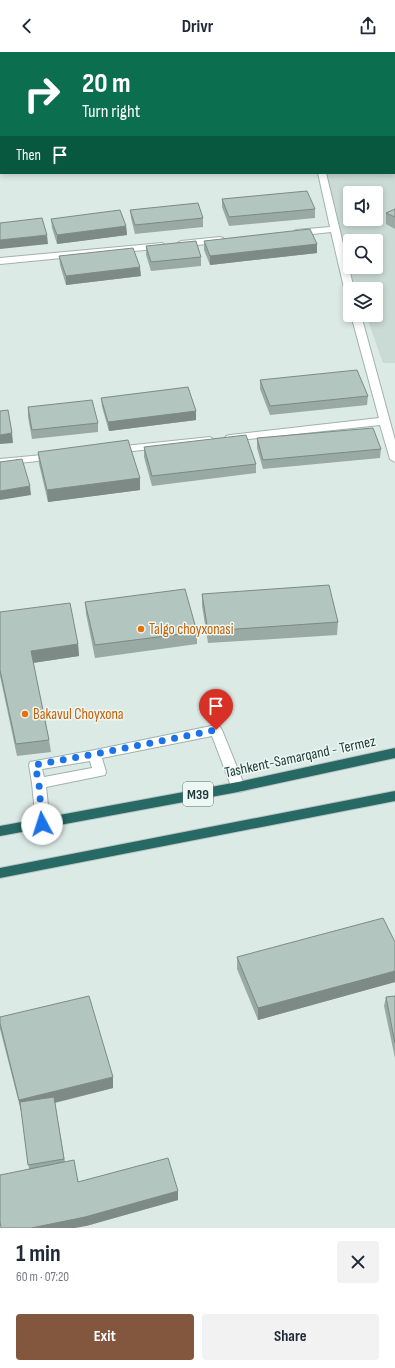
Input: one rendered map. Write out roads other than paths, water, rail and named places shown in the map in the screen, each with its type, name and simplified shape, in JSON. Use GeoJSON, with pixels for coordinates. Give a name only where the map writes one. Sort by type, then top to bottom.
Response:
{"type":"FeatureCollection","features":[{"type":"Feature","properties":{"kind":"highway","name":"Tashkent-Samarqand - Termez"},"geometry":{"type":"LineString","coordinates":[[0,831],[238,787],[395,752]]}},
{"type":"Feature","properties":{"kind":"highway"},"geometry":{"type":"LineString","coordinates":[[0,873],[395,796]]}},
{"type":"Feature","properties":{"kind":"street"},"geometry":{"type":"LineString","coordinates":[[322,174],[348,282]]}},
{"type":"Feature","properties":{"kind":"street"},"geometry":{"type":"LineString","coordinates":[[288,234],[335,229]]}},
{"type":"Feature","properties":{"kind":"street"},"geometry":{"type":"LineString","coordinates":[[0,261],[226,240]]}},
{"type":"Feature","properties":{"kind":"street"},"geometry":{"type":"LineString","coordinates":[[358,322],[395,459]]}},
{"type":"Feature","properties":{"kind":"street"},"geometry":{"type":"LineString","coordinates":[[102,451],[384,421]]}},
{"type":"Feature","properties":{"kind":"street"},"geometry":{"type":"LineString","coordinates":[[0,462],[63,456]]}},
{"type":"Feature","properties":{"kind":"street"},"geometry":{"type":"LineString","coordinates":[[42,824],[39,784],[35,765],[216,730],[238,787]]}},
{"type":"Feature","properties":{"kind":"street"},"geometry":{"type":"LineString","coordinates":[[39,784],[100,772],[95,754]]}},
{"type":"Feature","properties":{"kind":"place","name":"Talgo choyxonasi"},"geometry":{"type":"Point","coordinates":[141,629]}},
{"type":"Feature","properties":{"kind":"place","name":"Bakavul Choyxona"},"geometry":{"type":"Point","coordinates":[25,714]}}]}
